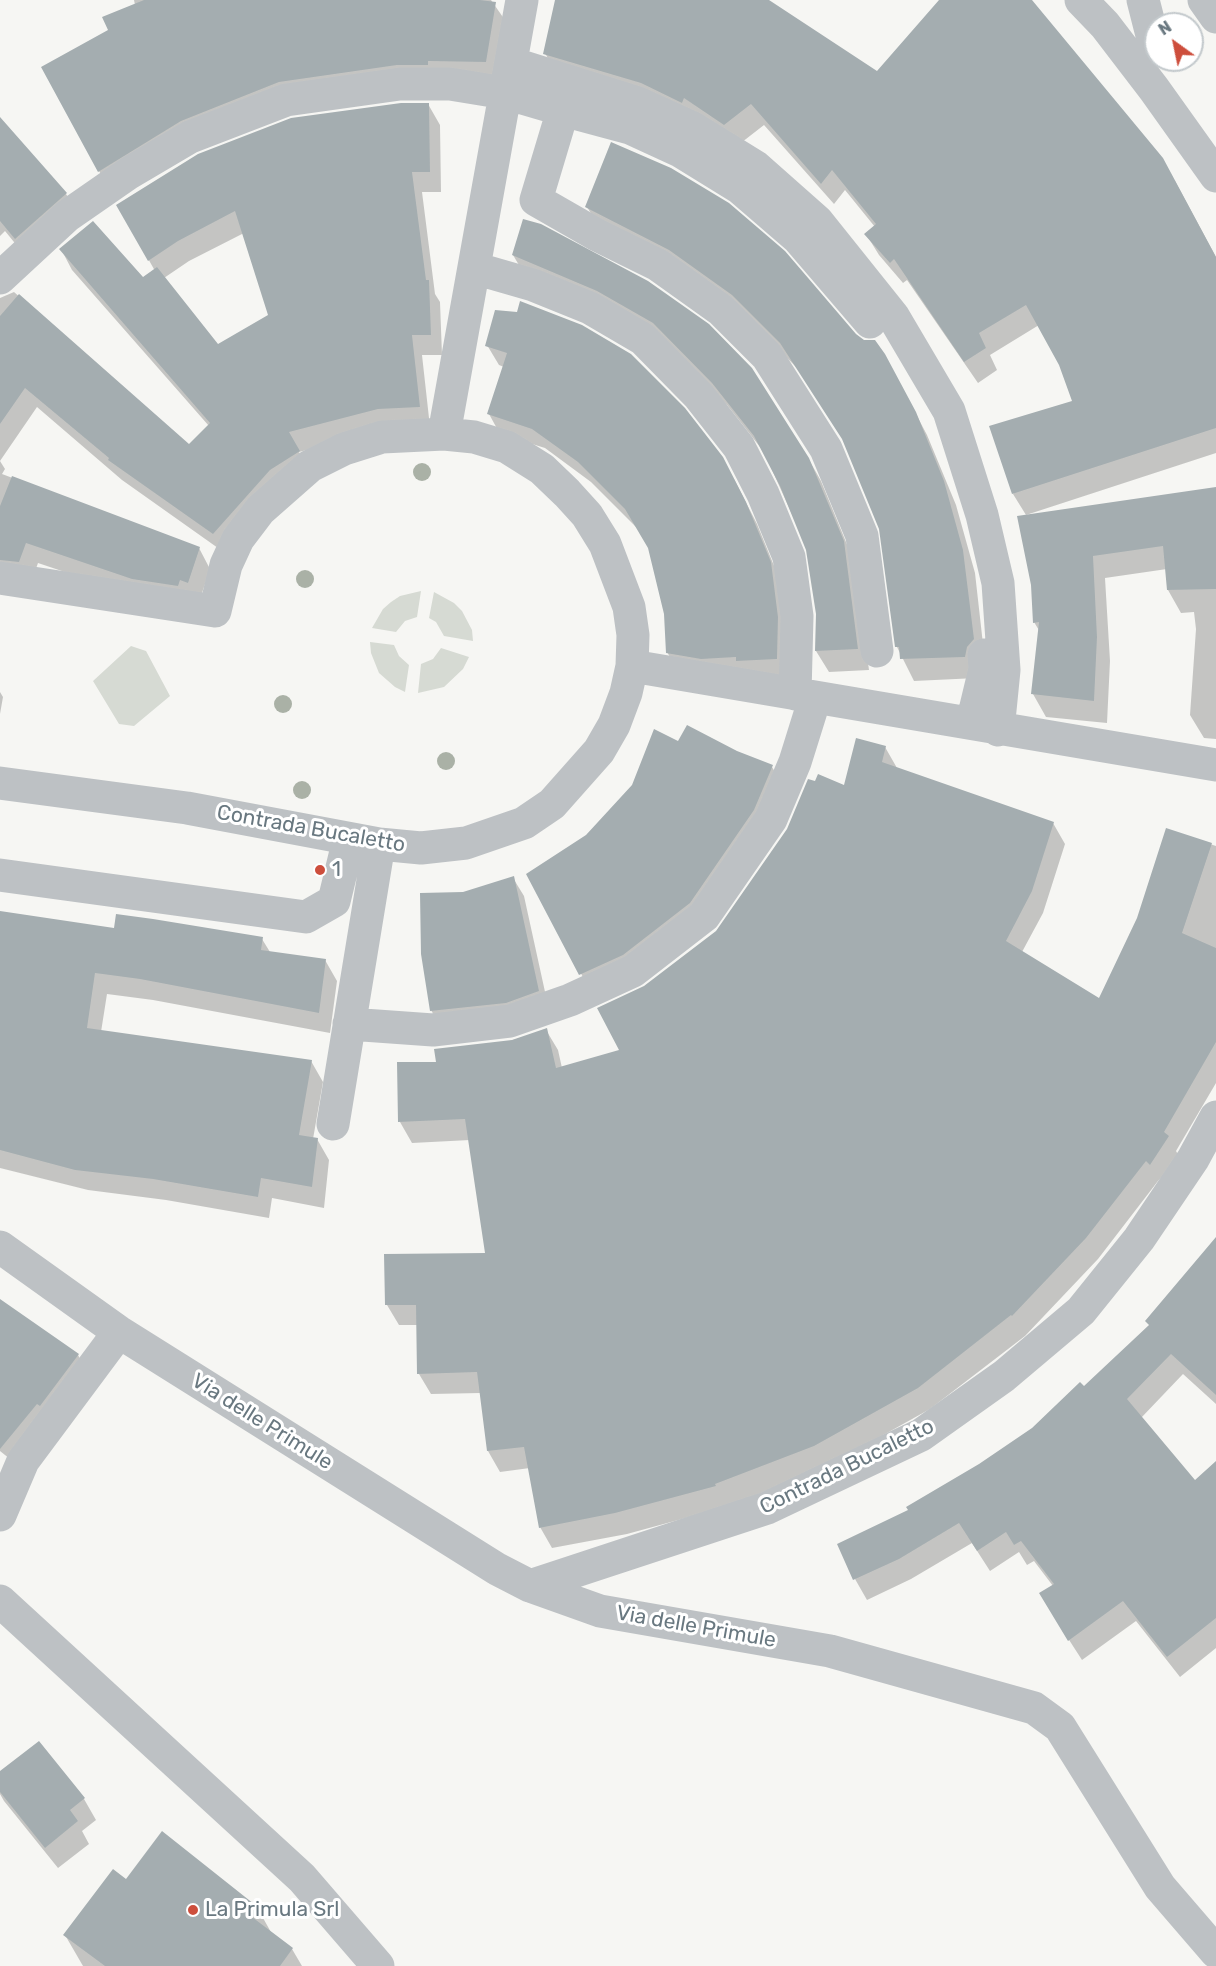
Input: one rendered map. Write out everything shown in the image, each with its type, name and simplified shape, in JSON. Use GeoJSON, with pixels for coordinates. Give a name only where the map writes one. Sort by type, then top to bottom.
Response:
{"type":"FeatureCollection","features":[{"type":"Feature","properties":{"kind":"street"},"geometry":{"type":"LineString","coordinates":[[444,434],[522,0]]}},
{"type":"Feature","properties":{"kind":"street"},"geometry":{"type":"LineString","coordinates":[[1081,0],[1155,74],[1216,176]]}},
{"type":"Feature","properties":{"kind":"street"},"geometry":{"type":"LineString","coordinates":[[1204,0],[1216,17]]}},
{"type":"Feature","properties":{"kind":"street"},"geometry":{"type":"LineString","coordinates":[[508,78],[563,110],[630,128],[680,151],[740,188],[798,238],[876,328],[930,420],[965,519],[977,585],[985,669],[985,727]]}},
{"type":"Feature","properties":{"kind":"street"},"geometry":{"type":"LineString","coordinates":[[0,278],[67,216],[129,173],[190,137],[241,115],[285,100],[400,84],[450,84],[508,78],[638,103],[693,128],[756,167],[817,220],[893,316],[949,411],[982,515],[998,583],[1004,659],[985,727]]}},
{"type":"Feature","properties":{"kind":"street"},"geometry":{"type":"LineString","coordinates":[[563,110],[536,200],[597,235],[658,265],[721,310],[767,356],[826,449],[862,536],[877,651]]}},
{"type":"Feature","properties":{"kind":"street"},"geometry":{"type":"LineString","coordinates":[[349,1024],[433,1030],[510,1021],[570,1000],[633,971],[704,916],[771,819],[795,762],[805,696],[789,558],[763,494],[739,447],[699,396],[643,339],[590,308],[533,285],[474,268]]}},
{"type":"Feature","properties":{"kind":"street","name":"Contrada Bucaletto"},"geometry":{"type":"LineString","coordinates":[[0,578],[215,612],[226,565],[238,539],[260,510],[310,466],[344,449],[382,437],[444,434],[474,437],[507,447],[542,469],[587,515],[618,573],[629,607],[633,635],[632,666],[618,715],[599,752],[552,804],[524,823],[466,843],[421,848],[364,841],[187,808],[0,783]]}},
{"type":"Feature","properties":{"kind":"street"},"geometry":{"type":"LineString","coordinates":[[632,666],[1216,765]]}},
{"type":"Feature","properties":{"kind":"street"},"geometry":{"type":"LineString","coordinates":[[0,875],[306,917],[334,901],[364,841]]}},
{"type":"Feature","properties":{"kind":"street"},"geometry":{"type":"LineString","coordinates":[[333,1124],[349,1024],[364,841]]}},
{"type":"Feature","properties":{"kind":"street","name":"Contrada Bucaletto"},"geometry":{"type":"LineString","coordinates":[[530,1586],[767,1508],[921,1436],[1004,1376],[1081,1311],[1139,1239],[1193,1159],[1216,1117]]}},
{"type":"Feature","properties":{"kind":"street","name":"Via delle Primule"},"geometry":{"type":"LineString","coordinates":[[0,1247],[119,1332],[497,1569],[530,1586],[600,1611],[830,1651],[1034,1708],[1060,1727],[1160,1887],[1216,1952]]}},
{"type":"Feature","properties":{"kind":"street"},"geometry":{"type":"LineString","coordinates":[[0,1515],[22,1461],[119,1332]]}},
{"type":"Feature","properties":{"kind":"street"},"geometry":{"type":"LineString","coordinates":[[0,1601],[302,1878],[378,1966]]}},
{"type":"Feature","properties":{"kind":"shaded area"},"geometry":{"type":"Polygon","coordinates":[[[421,591],[417,617],[405,621],[396,632],[372,628],[383,609],[391,602],[400,596],[421,591]]]}},
{"type":"Feature","properties":{"kind":"shaded area"},"geometry":{"type":"Polygon","coordinates":[[[434,592],[454,603],[462,611],[472,630],[473,641],[444,636],[436,622],[429,618],[434,592]]]}},
{"type":"Feature","properties":{"kind":"shaded area"},"geometry":{"type":"Polygon","coordinates":[[[370,642],[394,645],[399,656],[409,665],[405,692],[395,687],[379,673],[371,653],[370,642]]]}},
{"type":"Feature","properties":{"kind":"shaded area"},"geometry":{"type":"Polygon","coordinates":[[[131,646],[146,651],[170,696],[134,726],[119,724],[93,681],[131,646]]]}},
{"type":"Feature","properties":{"kind":"shaded area"},"geometry":{"type":"Polygon","coordinates":[[[441,648],[469,657],[463,669],[444,687],[418,693],[421,664],[433,659],[441,648]]]}},
{"type":"Feature","properties":{"kind":"building"},"geometry":{"type":"Polygon","coordinates":[[[144,0],[480,0],[496,2],[486,62],[428,61],[428,65],[397,65],[279,82],[181,121],[98,172],[41,67],[108,30],[102,17],[144,0]]]}},
{"type":"Feature","properties":{"kind":"building"},"geometry":{"type":"Polygon","coordinates":[[[555,0],[769,0],[877,71],[939,0],[1032,0],[1163,158],[1216,257],[1216,428],[1012,494],[989,426],[1072,401],[1059,365],[1026,305],[979,333],[986,348],[964,362],[894,259],[890,263],[864,234],[876,224],[832,170],[821,184],[751,104],[724,125],[684,98],[682,103],[641,83],[543,54],[555,0]]]}},
{"type":"Feature","properties":{"kind":"building"},"geometry":{"type":"Polygon","coordinates":[[[401,103],[429,103],[430,172],[412,172],[426,280],[429,280],[431,335],[412,335],[420,407],[378,409],[289,432],[300,451],[270,470],[213,534],[108,460],[109,458],[25,388],[0,424],[0,316],[19,294],[189,444],[210,423],[59,249],[93,221],[143,277],[157,267],[218,344],[268,315],[235,211],[178,241],[148,261],[116,205],[198,154],[291,118],[401,103]]]}},
{"type":"Feature","properties":{"kind":"building"},"geometry":{"type":"Polygon","coordinates":[[[0,117],[67,193],[15,239],[0,221],[0,117]]]}},
{"type":"Feature","properties":{"kind":"building"},"geometry":{"type":"Polygon","coordinates":[[[611,142],[671,168],[729,203],[785,251],[856,334],[864,340],[875,340],[885,354],[916,412],[944,481],[963,550],[974,639],[967,647],[965,657],[900,659],[899,647],[895,647],[879,529],[842,439],[780,343],[732,295],[669,250],[585,207],[611,142]]]}},
{"type":"Feature","properties":{"kind":"building"},"geometry":{"type":"Polygon","coordinates":[[[523,219],[541,224],[648,281],[709,324],[752,368],[809,458],[844,541],[858,649],[815,651],[816,614],[806,550],[780,486],[754,436],[712,383],[653,323],[597,291],[512,255],[523,219]]]}},
{"type":"Feature","properties":{"kind":"building"},"geometry":{"type":"Polygon","coordinates":[[[520,301],[582,325],[631,354],[685,408],[723,457],[746,502],[771,562],[778,617],[777,659],[736,661],[736,657],[701,659],[666,653],[664,614],[648,548],[625,509],[578,462],[532,429],[487,414],[507,353],[485,346],[495,310],[517,312],[520,301]]]}},
{"type":"Feature","properties":{"kind":"building"},"geometry":{"type":"Polygon","coordinates":[[[12,476],[200,547],[188,583],[180,580],[178,586],[132,579],[26,543],[19,562],[0,560],[0,506],[12,476]]]}},
{"type":"Feature","properties":{"kind":"building"},"geometry":{"type":"Polygon","coordinates":[[[1216,487],[1216,589],[1167,590],[1163,546],[1093,556],[1097,637],[1094,701],[1031,694],[1039,622],[1033,623],[1031,585],[1017,516],[1216,487]]]}},
{"type":"Feature","properties":{"kind":"building"},"geometry":{"type":"Polygon","coordinates":[[[687,725],[737,751],[773,765],[754,810],[690,903],[623,955],[579,975],[526,874],[586,835],[632,785],[654,729],[678,741],[687,725]]]}},
{"type":"Feature","properties":{"kind":"building"},"geometry":{"type":"Polygon","coordinates":[[[856,738],[886,746],[882,762],[1054,822],[1032,891],[1006,941],[1099,998],[1137,918],[1166,828],[1212,843],[1182,933],[1216,948],[1216,1042],[1164,1132],[1169,1136],[1150,1165],[1146,1161],[1086,1238],[1012,1316],[918,1388],[814,1446],[715,1484],[716,1486],[615,1513],[539,1528],[524,1447],[487,1451],[477,1372],[417,1374],[416,1305],[385,1305],[384,1254],[485,1253],[465,1119],[398,1122],[397,1062],[436,1062],[434,1049],[512,1040],[547,1028],[556,1068],[619,1050],[597,1008],[644,986],[716,931],[787,829],[808,779],[815,781],[818,774],[844,785],[856,738]]]}},
{"type":"Feature","properties":{"kind":"building"},"geometry":{"type":"Polygon","coordinates":[[[514,876],[539,991],[506,1003],[430,1011],[421,954],[420,893],[463,892],[514,876]]]}},
{"type":"Feature","properties":{"kind":"building"},"geometry":{"type":"Polygon","coordinates":[[[0,911],[114,928],[116,914],[153,919],[263,937],[261,950],[326,959],[319,1013],[140,979],[95,973],[87,1028],[312,1060],[299,1135],[318,1138],[312,1187],[261,1178],[258,1197],[153,1179],[75,1170],[0,1150],[0,911]]]}},
{"type":"Feature","properties":{"kind":"building"},"geometry":{"type":"Polygon","coordinates":[[[1216,1237],[1216,1395],[1171,1354],[1127,1399],[1195,1480],[1216,1461],[1216,1618],[1167,1657],[1123,1601],[1068,1641],[1039,1593],[1054,1584],[1021,1541],[1014,1545],[1006,1532],[977,1551],[959,1523],[899,1559],[853,1580],[837,1544],[908,1510],[906,1507],[979,1464],[1032,1428],[1080,1382],[1084,1386],[1149,1325],[1145,1321],[1216,1237]]]}},
{"type":"Feature","properties":{"kind":"building"},"geometry":{"type":"Polygon","coordinates":[[[0,1299],[79,1354],[40,1406],[37,1404],[0,1449],[0,1299]]]}},
{"type":"Feature","properties":{"kind":"building"},"geometry":{"type":"Polygon","coordinates":[[[39,1741],[85,1798],[70,1810],[78,1821],[45,1848],[0,1792],[0,1771],[39,1741]]]}},
{"type":"Feature","properties":{"kind":"building"},"geometry":{"type":"Polygon","coordinates":[[[162,1831],[259,1908],[252,1917],[293,1948],[280,1966],[105,1966],[63,1935],[113,1869],[126,1879],[162,1831]]]}},
{"type":"Feature","properties":{"kind":"place","name":"1"},"geometry":{"type":"Point","coordinates":[320,870]}},
{"type":"Feature","properties":{"kind":"place","name":"La Primula Srl"},"geometry":{"type":"Point","coordinates":[193,1910]}}]}
